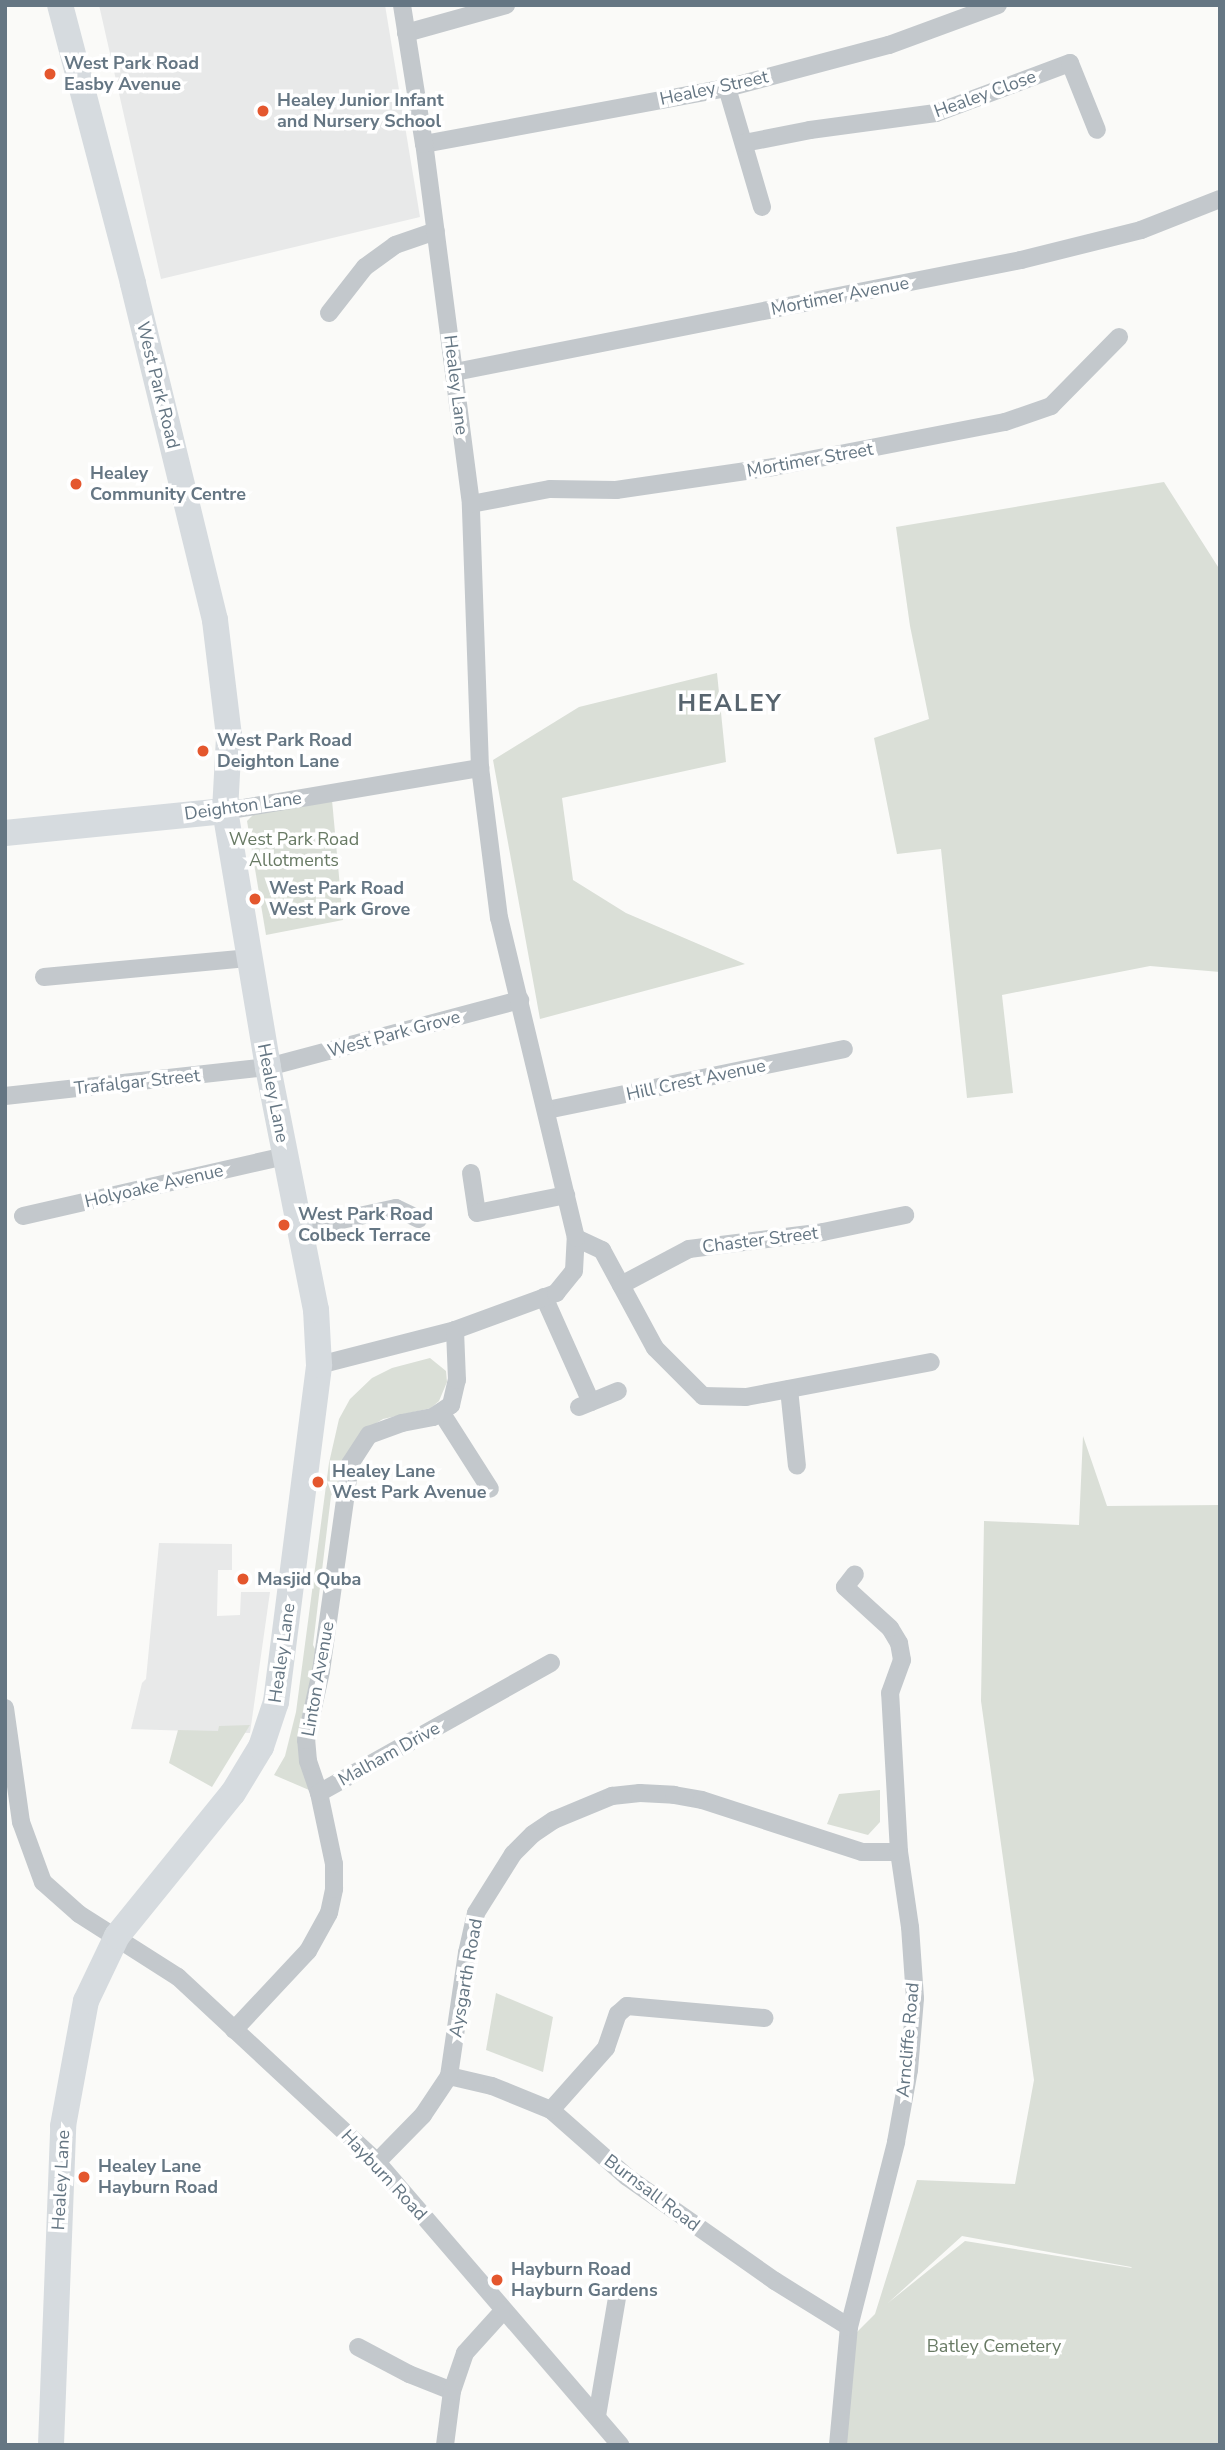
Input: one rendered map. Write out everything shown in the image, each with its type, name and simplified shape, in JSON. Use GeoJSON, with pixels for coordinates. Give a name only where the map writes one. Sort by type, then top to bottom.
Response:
{"type":"FeatureCollection","features":[{"type":"Feature","properties":{"kind":"main road","name":"West Park Road"},"geometry":{"type":"LineString","coordinates":[[60,5],[133,283],[215,620],[229,736],[225,811]]}},
{"type":"Feature","properties":{"kind":"main road","name":"Deighton Lane"},"geometry":{"type":"LineString","coordinates":[[5,833],[225,811]]}},
{"type":"Feature","properties":{"kind":"main road","name":"Healey Lane"},"geometry":{"type":"LineString","coordinates":[[51,2445],[63,2126],[86,2001],[117,1937],[233,1793],[261,1747],[276,1702],[319,1365],[316,1310],[268,1067],[225,811]]}},
{"type":"Feature","properties":{"kind":"street","name":"Healey Lane"},"geometry":{"type":"LineString","coordinates":[[319,1365],[454,1330],[556,1293],[574,1271],[576,1238],[499,918],[480,768],[471,504],[424,144],[402,5]]}},
{"type":"Feature","properties":{"kind":"street"},"geometry":{"type":"LineString","coordinates":[[406,33],[506,5]]}},
{"type":"Feature","properties":{"kind":"street","name":"Healey Street"},"geometry":{"type":"LineString","coordinates":[[424,144],[727,88],[889,46],[998,5]]}},
{"type":"Feature","properties":{"kind":"street","name":"Healey Close"},"geometry":{"type":"LineString","coordinates":[[744,143],[810,130],[936,113],[1070,63],[1097,130]]}},
{"type":"Feature","properties":{"kind":"street"},"geometry":{"type":"LineString","coordinates":[[727,88],[762,206]]}},
{"type":"Feature","properties":{"kind":"street","name":"Mortimer Avenue"},"geometry":{"type":"LineString","coordinates":[[455,372],[1021,260],[1141,230],[1220,199]]}},
{"type":"Feature","properties":{"kind":"street"},"geometry":{"type":"LineString","coordinates":[[329,313],[365,267],[395,245],[436,231]]}},
{"type":"Feature","properties":{"kind":"street","name":"Mortimer Street"},"geometry":{"type":"LineString","coordinates":[[471,504],[550,489],[616,489],[773,467],[1005,422],[1051,405],[1119,337]]}},
{"type":"Feature","properties":{"kind":"street","name":"Deighton Lane"},"geometry":{"type":"LineString","coordinates":[[225,811],[480,768]]}},
{"type":"Feature","properties":{"kind":"street"},"geometry":{"type":"LineString","coordinates":[[44,977],[250,958]]}},
{"type":"Feature","properties":{"kind":"street","name":"West Park Grove"},"geometry":{"type":"LineString","coordinates":[[268,1067],[520,1000]]}},
{"type":"Feature","properties":{"kind":"street","name":"Hill Crest Avenue"},"geometry":{"type":"LineString","coordinates":[[547,1110],[844,1049]]}},
{"type":"Feature","properties":{"kind":"street","name":"Trafalgar Street"},"geometry":{"type":"LineString","coordinates":[[5,1096],[268,1067]]}},
{"type":"Feature","properties":{"kind":"street","name":"Holyoake Avenue"},"geometry":{"type":"LineString","coordinates":[[23,1216],[285,1156]]}},
{"type":"Feature","properties":{"kind":"street"},"geometry":{"type":"LineString","coordinates":[[471,1173],[477,1213],[566,1195]]}},
{"type":"Feature","properties":{"kind":"street"},"geometry":{"type":"LineString","coordinates":[[300,1229],[396,1208],[419,1219]]}},
{"type":"Feature","properties":{"kind":"street","name":"Chaster Street"},"geometry":{"type":"LineString","coordinates":[[621,1284],[689,1249],[823,1232],[905,1215]]}},
{"type":"Feature","properties":{"kind":"street"},"geometry":{"type":"LineString","coordinates":[[576,1238],[602,1250],[655,1348],[703,1396],[746,1397],[930,1362]]}},
{"type":"Feature","properties":{"kind":"street"},"geometry":{"type":"LineString","coordinates":[[544,1297],[585,1405],[618,1391]]}},
{"type":"Feature","properties":{"kind":"street"},"geometry":{"type":"LineString","coordinates":[[454,1330],[457,1380],[451,1405],[441,1412],[490,1489]]}},
{"type":"Feature","properties":{"kind":"street"},"geometry":{"type":"LineString","coordinates":[[789,1388],[797,1466]]}},
{"type":"Feature","properties":{"kind":"street","name":"Linton Avenue"},"geometry":{"type":"LineString","coordinates":[[319,1793],[308,1761],[306,1740],[321,1671],[350,1464],[369,1435],[441,1412]]}},
{"type":"Feature","properties":{"kind":"street","name":"Arncliffe Road"},"geometry":{"type":"LineString","coordinates":[[838,2445],[849,2327],[896,2142],[909,2070],[915,1998],[899,1852],[890,1693],[902,1660],[899,1643],[890,1628],[845,1587],[855,1574]]}},
{"type":"Feature","properties":{"kind":"street","name":"Malham Drive"},"geometry":{"type":"LineString","coordinates":[[234,2030],[308,1951],[329,1913],[334,1889],[334,1864],[319,1793],[551,1663]]}},
{"type":"Feature","properties":{"kind":"street","name":"Hayburn Road"},"geometry":{"type":"LineString","coordinates":[[5,1709],[13,1824],[43,1882],[79,1914],[178,1977],[377,2162],[620,2445]]}},
{"type":"Feature","properties":{"kind":"street","name":"Aysgarth Road"},"geometry":{"type":"LineString","coordinates":[[377,2162],[423,2115],[449,2076],[467,1953],[476,1913],[513,1854],[533,1833],[554,1820],[612,1796],[640,1793],[674,1795],[702,1800],[862,1852],[899,1852]]}},
{"type":"Feature","properties":{"kind":"street"},"geometry":{"type":"LineString","coordinates":[[551,2110],[606,2048],[618,2014],[627,2006],[764,2018]]}},
{"type":"Feature","properties":{"kind":"street","name":"Burnsall Road"},"geometry":{"type":"LineString","coordinates":[[449,2076],[492,2086],[551,2110],[626,2177],[775,2281],[849,2327]]}},
{"type":"Feature","properties":{"kind":"street"},"geometry":{"type":"LineString","coordinates":[[597,2416],[617,2298]]}},
{"type":"Feature","properties":{"kind":"street"},"geometry":{"type":"LineString","coordinates":[[445,2445],[452,2391],[465,2353],[503,2311]]}},
{"type":"Feature","properties":{"kind":"street"},"geometry":{"type":"LineString","coordinates":[[358,2347],[410,2374],[452,2391]]}},
{"type":"Feature","properties":{"kind":"shaded area","name":"Healey Junior Infant and Nursery School"},"geometry":{"type":"Polygon","coordinates":[[[99,5],[385,5],[420,217],[161,279],[99,5]]]}},
{"type":"Feature","properties":{"kind":"shaded area"},"geometry":{"type":"Polygon","coordinates":[[[159,1543],[232,1544],[232,1570],[218,1570],[217,1616],[240,1615],[241,1592],[270,1592],[250,1733],[131,1729],[142,1683],[146,1679],[159,1543]]]}},
{"type":"Feature","properties":{"kind":"green space"},"geometry":{"type":"Polygon","coordinates":[[[1164,482],[1220,570],[1220,972],[1150,966],[1002,995],[1013,1093],[967,1098],[941,849],[897,854],[874,738],[929,719],[910,626],[896,527],[1164,482]]]}},
{"type":"Feature","properties":{"kind":"green space"},"geometry":{"type":"Polygon","coordinates":[[[717,673],[726,762],[562,798],[573,880],[626,913],[745,964],[540,1019],[493,760],[579,707],[717,673]]]}},
{"type":"Feature","properties":{"kind":"green space","name":"West Park Road Allotments"},"geometry":{"type":"Polygon","coordinates":[[[332,800],[343,920],[266,935],[247,821],[256,812],[332,800]]]}},
{"type":"Feature","properties":{"kind":"green space"},"geometry":{"type":"Polygon","coordinates":[[[430,1358],[446,1371],[447,1382],[439,1401],[431,1408],[383,1419],[365,1430],[331,1496],[313,1645],[319,1657],[309,1790],[274,1775],[285,1756],[296,1712],[329,1463],[339,1419],[350,1399],[372,1378],[392,1368],[430,1358]]]}},
{"type":"Feature","properties":{"kind":"green space","name":"Batley Cemetery"},"geometry":{"type":"Polygon","coordinates":[[[1083,1436],[1107,1506],[1220,1505],[1220,2445],[839,2445],[851,2338],[875,2314],[917,2180],[1015,2184],[1034,2080],[981,1701],[984,1521],[1079,1525],[1083,1436]],[[962,2236],[888,2303],[965,2241],[1131,2267],[962,2236]]]}},
{"type":"Feature","properties":{"kind":"green space"},"geometry":{"type":"Polygon","coordinates":[[[250,1725],[212,1787],[169,1763],[178,1730],[218,1731],[219,1726],[250,1725]]]}},
{"type":"Feature","properties":{"kind":"green space"},"geometry":{"type":"Polygon","coordinates":[[[880,1790],[880,1822],[868,1835],[827,1824],[839,1794],[880,1790]]]}},
{"type":"Feature","properties":{"kind":"green space"},"geometry":{"type":"Polygon","coordinates":[[[496,1993],[553,2017],[543,2072],[486,2050],[496,1993]]]}},
{"type":"Feature","properties":{"kind":"place","name":"West Park Road Easby Avenue"},"geometry":{"type":"Point","coordinates":[50,74]}},
{"type":"Feature","properties":{"kind":"place","name":"Healey Junior Infant and Nursery School"},"geometry":{"type":"Point","coordinates":[263,111]}},
{"type":"Feature","properties":{"kind":"place","name":"Healey Community Centre"},"geometry":{"type":"Point","coordinates":[76,484]}},
{"type":"Feature","properties":{"kind":"place","name":"West Park Road Deighton Lane"},"geometry":{"type":"Point","coordinates":[203,751]}},
{"type":"Feature","properties":{"kind":"place","name":"West Park Road West Park Grove"},"geometry":{"type":"Point","coordinates":[255,899]}},
{"type":"Feature","properties":{"kind":"place","name":"West Park Road Colbeck Terrace"},"geometry":{"type":"Point","coordinates":[284,1225]}},
{"type":"Feature","properties":{"kind":"place","name":"Healey Lane West Park Avenue"},"geometry":{"type":"Point","coordinates":[318,1482]}},
{"type":"Feature","properties":{"kind":"place","name":"Masjid Quba"},"geometry":{"type":"Point","coordinates":[243,1579]}},
{"type":"Feature","properties":{"kind":"place","name":"Healey Lane Hayburn Road"},"geometry":{"type":"Point","coordinates":[84,2177]}},
{"type":"Feature","properties":{"kind":"place","name":"Hayburn Road Hayburn Gardens"},"geometry":{"type":"Point","coordinates":[497,2280]}},
{"type":"Feature","properties":{"kind":"district","name":"HEALEY"},"geometry":{"type":"Point","coordinates":[730,704]}}]}
